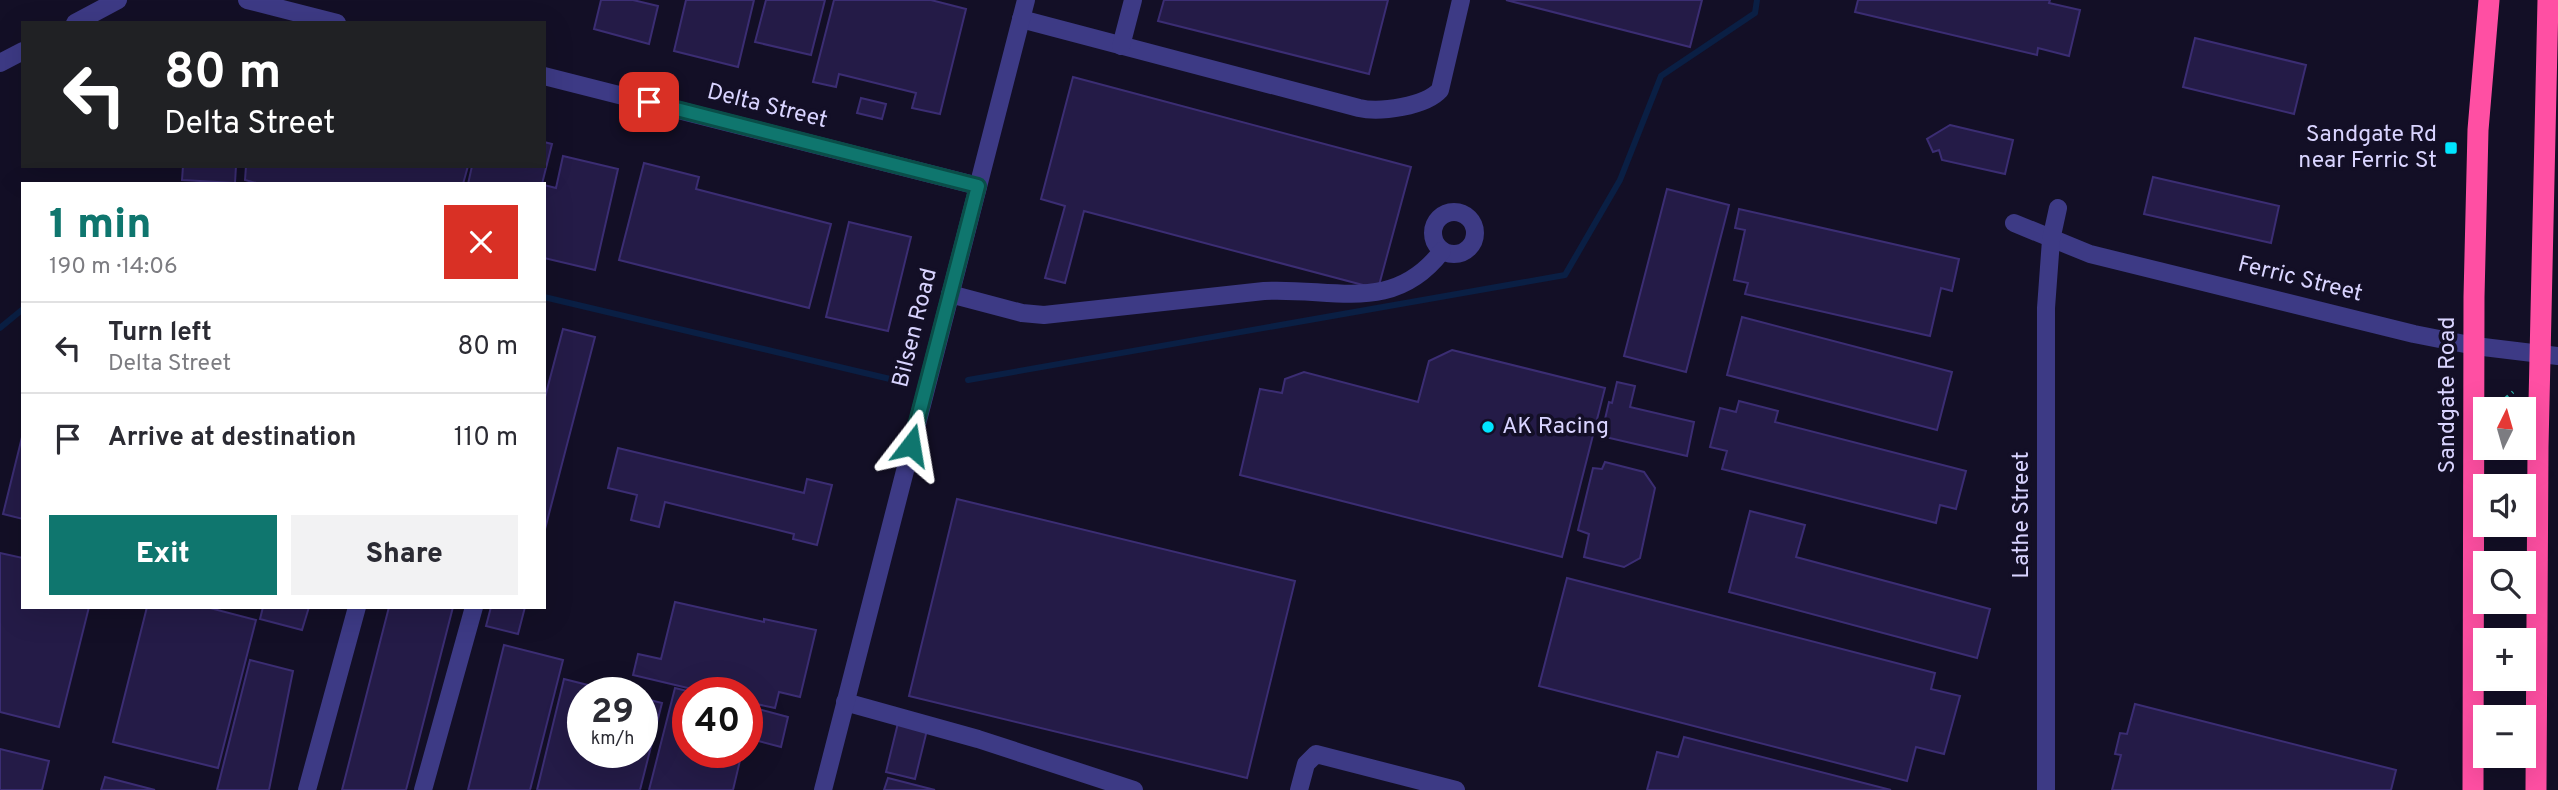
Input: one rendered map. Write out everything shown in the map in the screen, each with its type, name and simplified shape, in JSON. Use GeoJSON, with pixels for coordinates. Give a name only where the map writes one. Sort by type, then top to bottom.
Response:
{"type":"FeatureCollection","features":[{"type":"Feature","properties":{"kind":"highway","name":"Sandgate Road"},"geometry":{"type":"LineString","coordinates":[[2473,790],[2478,130],[2488,0]]}},
{"type":"Feature","properties":{"kind":"highway"},"geometry":{"type":"LineString","coordinates":[[2536,790],[2549,355],[2548,0]]}},
{"type":"Feature","properties":{"kind":"street"},"geometry":{"type":"LineString","coordinates":[[79,21],[118,0]]}},
{"type":"Feature","properties":{"kind":"street"},"geometry":{"type":"LineString","coordinates":[[247,0],[329,21]]}},
{"type":"Feature","properties":{"kind":"street","name":"Bilsen Road"},"geometry":{"type":"LineString","coordinates":[[823,790],[1026,0]]}},
{"type":"Feature","properties":{"kind":"street"},"geometry":{"type":"LineString","coordinates":[[1121,46],[1133,0]]}},
{"type":"Feature","properties":{"kind":"street"},"geometry":{"type":"LineString","coordinates":[[1021,19],[1370,111],[1379,111],[1426,100],[1440,90],[1461,0]]}},
{"type":"Feature","properties":{"kind":"street"},"geometry":{"type":"LineString","coordinates":[[0,63],[21,52]]}},
{"type":"Feature","properties":{"kind":"street","name":"Delta Street"},"geometry":{"type":"LineString","coordinates":[[546,77],[978,186]]}},
{"type":"Feature","properties":{"kind":"street","name":"Lathe Street"},"geometry":{"type":"LineString","coordinates":[[2046,790],[2046,308],[2051,240],[2058,208]]}},
{"type":"Feature","properties":{"kind":"street","name":"Ferric Street"},"geometry":{"type":"LineString","coordinates":[[2014,223],[2090,254],[2414,334],[2475,346],[2549,355]]}},
{"type":"Feature","properties":{"kind":"street"},"geometry":{"type":"LineString","coordinates":[[950,294],[1022,313],[1044,315],[1275,290],[1374,293],[1395,289],[1416,277],[1429,267],[1442,251]]}},
{"type":"Feature","properties":{"kind":"street"},"geometry":{"type":"LineString","coordinates":[[307,790],[355,609]]}},
{"type":"Feature","properties":{"kind":"street"},"geometry":{"type":"LineString","coordinates":[[423,790],[473,609]]}},
{"type":"Feature","properties":{"kind":"street"},"geometry":{"type":"LineString","coordinates":[[845,702],[978,739],[1134,790]]}},
{"type":"Feature","properties":{"kind":"street"},"geometry":{"type":"LineString","coordinates":[[1298,790],[1306,764],[1316,754],[1456,790]]}},
{"type":"Feature","properties":{"kind":"path"},"geometry":{"type":"LineString","coordinates":[[2507,397],[2513,392]]}},
{"type":"Feature","properties":{"kind":"building"},"geometry":{"type":"Polygon","coordinates":[[[601,0],[633,0],[658,6],[649,44],[594,29],[601,0]]]}},
{"type":"Feature","properties":{"kind":"building"},"geometry":{"type":"Polygon","coordinates":[[[686,0],[754,0],[738,67],[674,51],[686,0]]]}},
{"type":"Feature","properties":{"kind":"building"},"geometry":{"type":"Polygon","coordinates":[[[766,0],[825,0],[811,55],[755,42],[766,0]]]}},
{"type":"Feature","properties":{"kind":"building"},"geometry":{"type":"Polygon","coordinates":[[[834,0],[931,0],[966,9],[940,114],[912,108],[916,93],[839,74],[836,87],[813,82],[834,0]]]}},
{"type":"Feature","properties":{"kind":"building"},"geometry":{"type":"Polygon","coordinates":[[[1164,0],[1388,0],[1369,74],[1158,21],[1164,0]]]}},
{"type":"Feature","properties":{"kind":"building"},"geometry":{"type":"Polygon","coordinates":[[[1506,0],[1702,0],[1690,47],[1506,0]]]}},
{"type":"Feature","properties":{"kind":"building"},"geometry":{"type":"Polygon","coordinates":[[[1858,0],[2050,0],[2049,3],[2080,10],[2069,56],[2038,48],[2037,55],[1855,12],[1858,0]]]}},
{"type":"Feature","properties":{"kind":"building"},"geometry":{"type":"Polygon","coordinates":[[[2195,38],[2306,65],[2294,114],[2183,87],[2195,38]]]}},
{"type":"Feature","properties":{"kind":"building"},"geometry":{"type":"Polygon","coordinates":[[[1073,77],[1411,167],[1378,289],[1084,211],[1065,283],[1045,278],[1065,206],[1041,199],[1073,77]]]}},
{"type":"Feature","properties":{"kind":"building"},"geometry":{"type":"Polygon","coordinates":[[[861,98],[886,104],[882,119],[857,113],[861,98]]]}},
{"type":"Feature","properties":{"kind":"building"},"geometry":{"type":"Polygon","coordinates":[[[1950,125],[2013,140],[2005,174],[1942,160],[1939,150],[1933,152],[1927,139],[1950,125]]]}},
{"type":"Feature","properties":{"kind":"building"},"geometry":{"type":"Polygon","coordinates":[[[546,142],[552,144],[546,168],[546,142]]]}},
{"type":"Feature","properties":{"kind":"building"},"geometry":{"type":"Polygon","coordinates":[[[563,156],[618,169],[595,270],[546,258],[546,186],[556,188],[563,156]]]}},
{"type":"Feature","properties":{"kind":"building"},"geometry":{"type":"Polygon","coordinates":[[[644,163],[699,177],[696,189],[831,224],[809,308],[619,260],[644,163]]]}},
{"type":"Feature","properties":{"kind":"building"},"geometry":{"type":"Polygon","coordinates":[[[183,168],[236,168],[235,182],[182,180],[183,168]]]}},
{"type":"Feature","properties":{"kind":"building"},"geometry":{"type":"Polygon","coordinates":[[[246,168],[467,168],[464,182],[245,180],[246,168]]]}},
{"type":"Feature","properties":{"kind":"building"},"geometry":{"type":"Polygon","coordinates":[[[472,168],[546,168],[542,182],[468,182],[472,168]]]}},
{"type":"Feature","properties":{"kind":"building"},"geometry":{"type":"Polygon","coordinates":[[[2153,177],[2279,206],[2271,243],[2144,214],[2153,177]]]}},
{"type":"Feature","properties":{"kind":"building"},"geometry":{"type":"Polygon","coordinates":[[[1667,189],[1729,205],[1686,372],[1624,356],[1667,189]]]}},
{"type":"Feature","properties":{"kind":"building"},"geometry":{"type":"Polygon","coordinates":[[[1739,209],[1959,259],[1952,291],[1941,288],[1930,336],[1745,294],[1748,283],[1734,280],[1745,230],[1735,228],[1739,209]]]}},
{"type":"Feature","properties":{"kind":"building"},"geometry":{"type":"Polygon","coordinates":[[[849,222],[911,237],[888,331],[826,317],[849,222]]]}},
{"type":"Feature","properties":{"kind":"building"},"geometry":{"type":"Polygon","coordinates":[[[1742,317],[1952,372],[1937,430],[1727,375],[1742,317]]]}},
{"type":"Feature","properties":{"kind":"building"},"geometry":{"type":"Polygon","coordinates":[[[563,329],[595,337],[546,525],[546,393],[563,329]]]}},
{"type":"Feature","properties":{"kind":"building"},"geometry":{"type":"Polygon","coordinates":[[[1452,350],[1605,388],[1562,557],[1240,475],[1260,389],[1282,393],[1285,379],[1304,372],[1418,402],[1429,361],[1452,350]]]}},
{"type":"Feature","properties":{"kind":"building"},"geometry":{"type":"Polygon","coordinates":[[[1617,382],[1635,386],[1630,407],[1694,422],[1687,456],[1601,436],[1617,382]]]}},
{"type":"Feature","properties":{"kind":"building"},"geometry":{"type":"Polygon","coordinates":[[[1739,401],[1778,411],[1775,422],[1966,471],[1956,509],[1940,505],[1936,523],[1722,469],[1727,451],[1710,447],[1720,408],[1736,412],[1739,401]]]}},
{"type":"Feature","properties":{"kind":"building"},"geometry":{"type":"Polygon","coordinates":[[[21,441],[21,518],[3,514],[21,441]]]}},
{"type":"Feature","properties":{"kind":"building"},"geometry":{"type":"Polygon","coordinates":[[[618,448],[804,493],[807,479],[832,485],[817,545],[793,539],[794,534],[665,502],[659,527],[631,520],[637,495],[608,488],[618,448]]]}},
{"type":"Feature","properties":{"kind":"building"},"geometry":{"type":"Polygon","coordinates":[[[1605,462],[1644,472],[1655,488],[1640,558],[1624,567],[1584,557],[1589,534],[1578,530],[1593,468],[1602,469],[1605,462]]]}},
{"type":"Feature","properties":{"kind":"building"},"geometry":{"type":"Polygon","coordinates":[[[957,499],[1295,581],[1247,778],[909,696],[957,499]]]}},
{"type":"Feature","properties":{"kind":"building"},"geometry":{"type":"Polygon","coordinates":[[[1750,511],[1805,525],[1796,557],[1990,609],[1977,658],[1729,592],[1750,511]]]}},
{"type":"Feature","properties":{"kind":"building"},"geometry":{"type":"Polygon","coordinates":[[[0,553],[21,558],[21,609],[88,609],[59,727],[0,712],[0,553]]]}},
{"type":"Feature","properties":{"kind":"building"},"geometry":{"type":"Polygon","coordinates":[[[1567,578],[1935,673],[1931,689],[1960,696],[1944,754],[1916,747],[1907,781],[1539,686],[1567,578]]]}},
{"type":"Feature","properties":{"kind":"building"},"geometry":{"type":"Polygon","coordinates":[[[675,602],[764,622],[764,619],[816,630],[800,697],[779,692],[775,708],[763,705],[763,677],[672,677],[672,684],[658,681],[658,677],[633,675],[638,654],[661,659],[675,602]]]}},
{"type":"Feature","properties":{"kind":"building"},"geometry":{"type":"Polygon","coordinates":[[[146,609],[214,609],[256,620],[218,768],[113,742],[146,609]]]}},
{"type":"Feature","properties":{"kind":"building"},"geometry":{"type":"Polygon","coordinates":[[[262,609],[308,609],[302,630],[260,619],[262,609]]]}},
{"type":"Feature","properties":{"kind":"building"},"geometry":{"type":"Polygon","coordinates":[[[388,609],[452,609],[406,790],[342,790],[388,609]]]}},
{"type":"Feature","properties":{"kind":"building"},"geometry":{"type":"Polygon","coordinates":[[[490,609],[524,609],[518,634],[486,626],[490,609]]]}},
{"type":"Feature","properties":{"kind":"building"},"geometry":{"type":"Polygon","coordinates":[[[504,645],[563,660],[530,790],[468,790],[504,645]]]}},
{"type":"Feature","properties":{"kind":"building"},"geometry":{"type":"Polygon","coordinates":[[[250,660],[293,671],[269,790],[217,790],[250,660]]]}},
{"type":"Feature","properties":{"kind":"building"},"geometry":{"type":"Polygon","coordinates":[[[564,679],[567,680],[567,768],[646,768],[640,790],[537,790],[564,679]]]}},
{"type":"Feature","properties":{"kind":"building"},"geometry":{"type":"Polygon","coordinates":[[[672,700],[672,768],[738,768],[733,790],[649,790],[655,768],[658,768],[658,755],[672,700]]]}},
{"type":"Feature","properties":{"kind":"building"},"geometry":{"type":"Polygon","coordinates":[[[658,702],[662,703],[658,719],[658,702]]]}},
{"type":"Feature","properties":{"kind":"building"},"geometry":{"type":"Polygon","coordinates":[[[2135,704],[2396,770],[2391,790],[2112,790],[2121,755],[2115,754],[2120,733],[2127,734],[2135,704]]]}},
{"type":"Feature","properties":{"kind":"building"},"geometry":{"type":"Polygon","coordinates":[[[763,710],[788,717],[781,747],[763,742],[763,710]]]}},
{"type":"Feature","properties":{"kind":"building"},"geometry":{"type":"Polygon","coordinates":[[[898,723],[927,730],[915,779],[886,772],[898,723]]]}},
{"type":"Feature","properties":{"kind":"building"},"geometry":{"type":"Polygon","coordinates":[[[1684,737],[1891,790],[1647,790],[1657,752],[1678,757],[1684,737]]]}},
{"type":"Feature","properties":{"kind":"building"},"geometry":{"type":"Polygon","coordinates":[[[0,749],[49,761],[42,790],[0,790],[0,749]]]}},
{"type":"Feature","properties":{"kind":"building"},"geometry":{"type":"Polygon","coordinates":[[[105,777],[155,790],[101,790],[105,777]]]}},
{"type":"Feature","properties":{"kind":"building"},"geometry":{"type":"Polygon","coordinates":[[[888,778],[935,790],[884,790],[888,778]]]}},
{"type":"Feature","properties":{"kind":"waterway"},"geometry":{"type":"LineString","coordinates":[[968,380],[1565,275],[1620,180],[1661,76],[1755,13],[1757,0]]}},
{"type":"Feature","properties":{"kind":"waterway"},"geometry":{"type":"LineString","coordinates":[[546,297],[890,379]]}},
{"type":"Feature","properties":{"kind":"waterway"},"geometry":{"type":"LineString","coordinates":[[0,328],[21,311]]}},
{"type":"Feature","properties":{"kind":"place","name":"Sandgate Rd near Ferric St"},"geometry":{"type":"Point","coordinates":[2451,148]}},
{"type":"Feature","properties":{"kind":"place","name":"AK Racing"},"geometry":{"type":"Point","coordinates":[1488,427]}},
{"type":"Feature","properties":{"kind":"route"},"geometry":{"type":"LineString","coordinates":[[649,102],[978,186],[911,445]]}}]}
